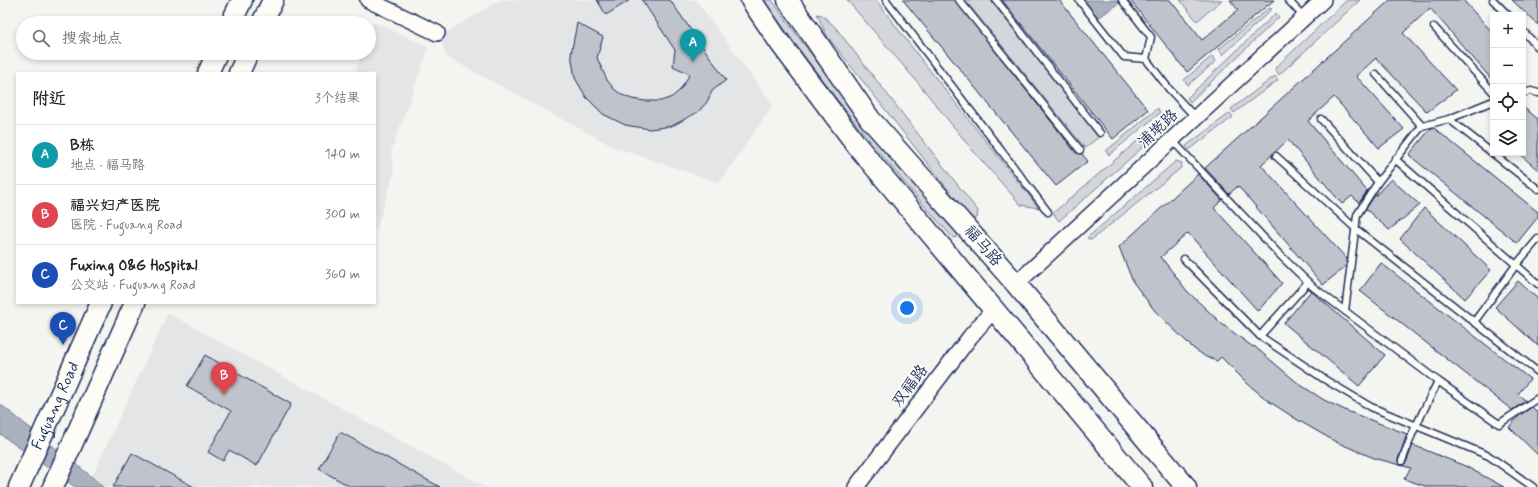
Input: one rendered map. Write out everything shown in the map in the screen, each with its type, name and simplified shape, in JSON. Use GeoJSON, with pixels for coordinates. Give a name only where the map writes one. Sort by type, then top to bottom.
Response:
{"type":"FeatureCollection","features":[{"type":"Feature","properties":{"kind":"main road"},"geometry":{"type":"LineString","coordinates":[[234,16],[242,0]]}},
{"type":"Feature","properties":{"kind":"main road"},"geometry":{"type":"LineString","coordinates":[[265,16],[273,0]]}},
{"type":"Feature","properties":{"kind":"main road","name":"福马路"},"geometry":{"type":"LineString","coordinates":[[751,0],[780,42],[859,148],[1142,487]]}},
{"type":"Feature","properties":{"kind":"main road","name":"福马路"},"geometry":{"type":"LineString","coordinates":[[788,0],[870,119],[1016,284],[1186,487]]}},
{"type":"Feature","properties":{"kind":"main road"},"geometry":{"type":"LineString","coordinates":[[208,72],[214,60]]}},
{"type":"Feature","properties":{"kind":"main road"},"geometry":{"type":"LineString","coordinates":[[239,72],[245,60]]}},
{"type":"Feature","properties":{"kind":"main road","name":"Fuguang Road"},"geometry":{"type":"LineString","coordinates":[[19,487],[101,304]]}},
{"type":"Feature","properties":{"kind":"main road","name":"Fuguang Road"},"geometry":{"type":"LineString","coordinates":[[53,487],[72,448],[135,304]]}},
{"type":"Feature","properties":{"kind":"street"},"geometry":{"type":"LineString","coordinates":[[368,0],[437,33]]}},
{"type":"Feature","properties":{"kind":"street","name":"浦墘路"},"geometry":{"type":"LineString","coordinates":[[1016,284],[1323,0]]}},
{"type":"Feature","properties":{"kind":"street","name":"双福路"},"geometry":{"type":"LineString","coordinates":[[856,487],[970,337],[994,309]]}},
{"type":"Feature","properties":{"kind":"lane"},"geometry":{"type":"LineString","coordinates":[[886,0],[1048,212]]}},
{"type":"Feature","properties":{"kind":"lane"},"geometry":{"type":"LineString","coordinates":[[959,0],[1080,150]]}},
{"type":"Feature","properties":{"kind":"lane"},"geometry":{"type":"LineString","coordinates":[[996,0],[1100,133]]}},
{"type":"Feature","properties":{"kind":"lane"},"geometry":{"type":"LineString","coordinates":[[1079,0],[1124,57],[1146,59],[1169,89],[1197,118]]}},
{"type":"Feature","properties":{"kind":"lane"},"geometry":{"type":"LineString","coordinates":[[1122,0],[1151,37],[1146,59]]}},
{"type":"Feature","properties":{"kind":"lane"},"geometry":{"type":"LineString","coordinates":[[1288,0],[1305,18]]}},
{"type":"Feature","properties":{"kind":"lane"},"geometry":{"type":"LineString","coordinates":[[1493,0],[1505,12]]}},
{"type":"Feature","properties":{"kind":"lane"},"geometry":{"type":"LineString","coordinates":[[1434,27],[1490,89]]}},
{"type":"Feature","properties":{"kind":"lane"},"geometry":{"type":"LineString","coordinates":[[1526,34],[1538,46]]}},
{"type":"Feature","properties":{"kind":"lane"},"geometry":{"type":"LineString","coordinates":[[1376,74],[1422,126]]}},
{"type":"Feature","properties":{"kind":"lane"},"geometry":{"type":"LineString","coordinates":[[1526,93],[1531,91],[1538,93]]}},
{"type":"Feature","properties":{"kind":"lane"},"geometry":{"type":"LineString","coordinates":[[1345,311],[1357,215],[1378,182],[1422,126],[1449,119],[1490,102]]}},
{"type":"Feature","properties":{"kind":"lane"},"geometry":{"type":"LineString","coordinates":[[1321,119],[1378,182]]}},
{"type":"Feature","properties":{"kind":"lane"},"geometry":{"type":"LineString","coordinates":[[1449,119],[1538,189]]}},
{"type":"Feature","properties":{"kind":"lane"},"geometry":{"type":"LineString","coordinates":[[1172,141],[1278,253],[1308,282],[1438,381],[1498,424],[1538,398]]}},
{"type":"Feature","properties":{"kind":"lane"},"geometry":{"type":"LineString","coordinates":[[1276,156],[1356,229],[1538,372]]}},
{"type":"Feature","properties":{"kind":"lane"},"geometry":{"type":"LineString","coordinates":[[1395,159],[1538,284]]}},
{"type":"Feature","properties":{"kind":"lane"},"geometry":{"type":"LineString","coordinates":[[1474,322],[1516,265],[1538,240]]}},
{"type":"Feature","properties":{"kind":"lane"},"geometry":{"type":"LineString","coordinates":[[1184,259],[1260,336],[1324,379],[1371,408],[1489,456],[1533,487]]}},
{"type":"Feature","properties":{"kind":"lane"},"geometry":{"type":"LineString","coordinates":[[1260,336],[1308,282]]}},
{"type":"Feature","properties":{"kind":"lane"},"geometry":{"type":"LineString","coordinates":[[1402,460],[1416,426],[1438,381]]}},
{"type":"Feature","properties":{"kind":"shaded area"},"geometry":{"type":"Polygon","coordinates":[[[500,0],[696,0],[773,105],[719,183],[612,146],[447,57],[440,36],[500,0]]]}},
{"type":"Feature","properties":{"kind":"shaded area"},"geometry":{"type":"Polygon","coordinates":[[[764,0],[772,0],[793,30],[839,89],[957,232],[957,237],[953,238],[879,152],[831,92],[764,0]]]}},
{"type":"Feature","properties":{"kind":"shaded area"},"geometry":{"type":"Polygon","coordinates":[[[847,0],[876,0],[1039,208],[1021,205],[974,152],[919,84],[847,0]]]}},
{"type":"Feature","properties":{"kind":"shaded area"},"geometry":{"type":"Polygon","coordinates":[[[965,0],[990,0],[1100,136],[1085,148],[965,0]]]}},
{"type":"Feature","properties":{"kind":"shaded area"},"geometry":{"type":"Polygon","coordinates":[[[1180,0],[1222,0],[1197,21],[1180,0]]]}},
{"type":"Feature","properties":{"kind":"shaded area"},"geometry":{"type":"Polygon","coordinates":[[[1347,0],[1360,0],[1279,75],[1275,68],[1347,0]]]}},
{"type":"Feature","properties":{"kind":"shaded area"},"geometry":{"type":"Polygon","coordinates":[[[1269,8],[1272,9],[1223,55],[1219,49],[1269,8]]]}},
{"type":"Feature","properties":{"kind":"shaded area"},"geometry":{"type":"Polygon","coordinates":[[[1276,13],[1279,17],[1190,102],[1187,98],[1276,13]]]}},
{"type":"Feature","properties":{"kind":"shaded area"},"geometry":{"type":"Polygon","coordinates":[[[817,14],[822,15],[835,27],[978,211],[977,218],[973,219],[962,207],[827,36],[817,14]]]}},
{"type":"Feature","properties":{"kind":"shaded area"},"geometry":{"type":"Polygon","coordinates":[[[376,23],[428,47],[391,151],[394,173],[376,230],[376,72],[355,72],[360,60],[376,60],[376,23]]]}},
{"type":"Feature","properties":{"kind":"shaded area"},"geometry":{"type":"Polygon","coordinates":[[[1212,56],[1216,61],[1188,85],[1184,80],[1212,56]]]}},
{"type":"Feature","properties":{"kind":"shaded area"},"geometry":{"type":"Polygon","coordinates":[[[1275,76],[1278,80],[1234,113],[1231,109],[1275,76]]]}},
{"type":"Feature","properties":{"kind":"shaded area"},"geometry":{"type":"Polygon","coordinates":[[[1158,108],[1160,113],[1109,155],[1106,151],[1158,108]]]}},
{"type":"Feature","properties":{"kind":"shaded area"},"geometry":{"type":"Polygon","coordinates":[[[1230,113],[1233,117],[1189,150],[1186,146],[1230,113]]]}},
{"type":"Feature","properties":{"kind":"shaded area"},"geometry":{"type":"Polygon","coordinates":[[[1164,118],[1169,124],[1059,221],[1053,213],[1164,118]]]}},
{"type":"Feature","properties":{"kind":"shaded area"},"geometry":{"type":"Polygon","coordinates":[[[1176,161],[1182,163],[1181,168],[1091,240],[1087,238],[1176,161]]]}},
{"type":"Feature","properties":{"kind":"shaded area"},"geometry":{"type":"Polygon","coordinates":[[[168,313],[485,487],[103,487],[92,477],[168,313]]]}},
{"type":"Feature","properties":{"kind":"water"},"geometry":{"type":"Polygon","coordinates":[[[1082,0],[1117,0],[1119,3],[1097,19],[1082,0]]]}},
{"type":"Feature","properties":{"kind":"water"},"geometry":{"type":"Polygon","coordinates":[[[0,404],[103,487],[75,487],[0,434],[0,404]]]}},
{"type":"Feature","properties":{"kind":"building"},"geometry":{"type":"Polygon","coordinates":[[[597,0],[630,0],[606,15],[597,0]]]}},
{"type":"Feature","properties":{"kind":"building"},"geometry":{"type":"Polygon","coordinates":[[[642,0],[670,0],[726,80],[712,91],[707,102],[698,112],[672,126],[650,129],[625,125],[603,114],[586,97],[575,78],[571,54],[577,23],[603,37],[597,58],[607,80],[614,89],[622,95],[632,99],[645,101],[661,101],[672,97],[680,90],[690,74],[673,66],[675,50],[642,0]]]}},
{"type":"Feature","properties":{"kind":"building"},"geometry":{"type":"Polygon","coordinates":[[[903,0],[955,0],[1076,153],[1082,154],[1088,161],[1056,186],[903,0]]]}},
{"type":"Feature","properties":{"kind":"building"},"geometry":{"type":"Polygon","coordinates":[[[1002,0],[1059,0],[1148,110],[1113,139],[1002,0]]]}},
{"type":"Feature","properties":{"kind":"building"},"geometry":{"type":"Polygon","coordinates":[[[1130,0],[1170,0],[1202,40],[1238,10],[1230,0],[1274,0],[1187,72],[1130,0]]]}},
{"type":"Feature","properties":{"kind":"building"},"geometry":{"type":"Polygon","coordinates":[[[1390,0],[1463,0],[1490,30],[1490,78],[1430,8],[1403,33],[1456,90],[1427,112],[1376,58],[1356,76],[1404,129],[1379,148],[1334,97],[1308,121],[1367,191],[1359,203],[1352,196],[1342,204],[1288,140],[1261,165],[1347,259],[1346,266],[1323,285],[1238,186],[1229,194],[1205,168],[1390,0]]]}},
{"type":"Feature","properties":{"kind":"building"},"geometry":{"type":"Polygon","coordinates":[[[1512,0],[1538,0],[1538,25],[1526,12],[1512,0]]]}},
{"type":"Feature","properties":{"kind":"building"},"geometry":{"type":"Polygon","coordinates":[[[1526,109],[1538,119],[1538,170],[1523,157],[1526,156],[1526,109]]]}},
{"type":"Feature","properties":{"kind":"building"},"geometry":{"type":"Polygon","coordinates":[[[1431,128],[1434,128],[1538,212],[1538,217],[1517,243],[1409,155],[1431,128]]]}},
{"type":"Feature","properties":{"kind":"building"},"geometry":{"type":"Polygon","coordinates":[[[1198,174],[1222,200],[1214,208],[1282,283],[1258,311],[1188,233],[1161,257],[1187,291],[1222,324],[1253,347],[1254,346],[1299,384],[1324,400],[1347,411],[1407,434],[1398,459],[1400,465],[1406,463],[1413,445],[1465,466],[1504,487],[1428,487],[1404,479],[1411,468],[1374,458],[1336,442],[1296,419],[1267,400],[1248,384],[1221,357],[1217,361],[1206,357],[1193,348],[1155,311],[1133,282],[1119,247],[1198,174]]]}},
{"type":"Feature","properties":{"kind":"building"},"geometry":{"type":"Polygon","coordinates":[[[1391,179],[1420,205],[1389,230],[1366,209],[1373,198],[1391,179]]]}},
{"type":"Feature","properties":{"kind":"building"},"geometry":{"type":"Polygon","coordinates":[[[1424,208],[1491,270],[1465,299],[1400,239],[1424,208]]]}},
{"type":"Feature","properties":{"kind":"building"},"geometry":{"type":"Polygon","coordinates":[[[1381,263],[1530,379],[1518,394],[1526,401],[1512,410],[1360,291],[1381,263]]]}},
{"type":"Feature","properties":{"kind":"building"},"geometry":{"type":"Polygon","coordinates":[[[1518,281],[1538,299],[1538,346],[1495,307],[1518,281]]]}},
{"type":"Feature","properties":{"kind":"building"},"geometry":{"type":"Polygon","coordinates":[[[1311,291],[1385,355],[1359,386],[1284,323],[1311,291]]]}},
{"type":"Feature","properties":{"kind":"building"},"geometry":{"type":"Polygon","coordinates":[[[205,355],[291,404],[257,466],[229,450],[223,461],[208,452],[231,411],[187,386],[205,355]]]}},
{"type":"Feature","properties":{"kind":"building"},"geometry":{"type":"Polygon","coordinates":[[[1532,407],[1538,413],[1538,455],[1509,427],[1520,415],[1532,407]]]}},
{"type":"Feature","properties":{"kind":"building"},"geometry":{"type":"Polygon","coordinates":[[[340,432],[440,487],[351,487],[319,469],[340,432]]]}},
{"type":"Feature","properties":{"kind":"building"},"geometry":{"type":"Polygon","coordinates":[[[132,453],[194,487],[113,487],[132,453]]]}},
{"type":"Feature","properties":{"kind":"place","name":"B栋"},"geometry":{"type":"Point","coordinates":[693,62]}},
{"type":"Feature","properties":{"kind":"place","name":"Fuxing O&G Hospital"},"geometry":{"type":"Point","coordinates":[63,345]}},
{"type":"Feature","properties":{"kind":"place","name":"福兴妇产医院"},"geometry":{"type":"Point","coordinates":[224,395]}}]}
